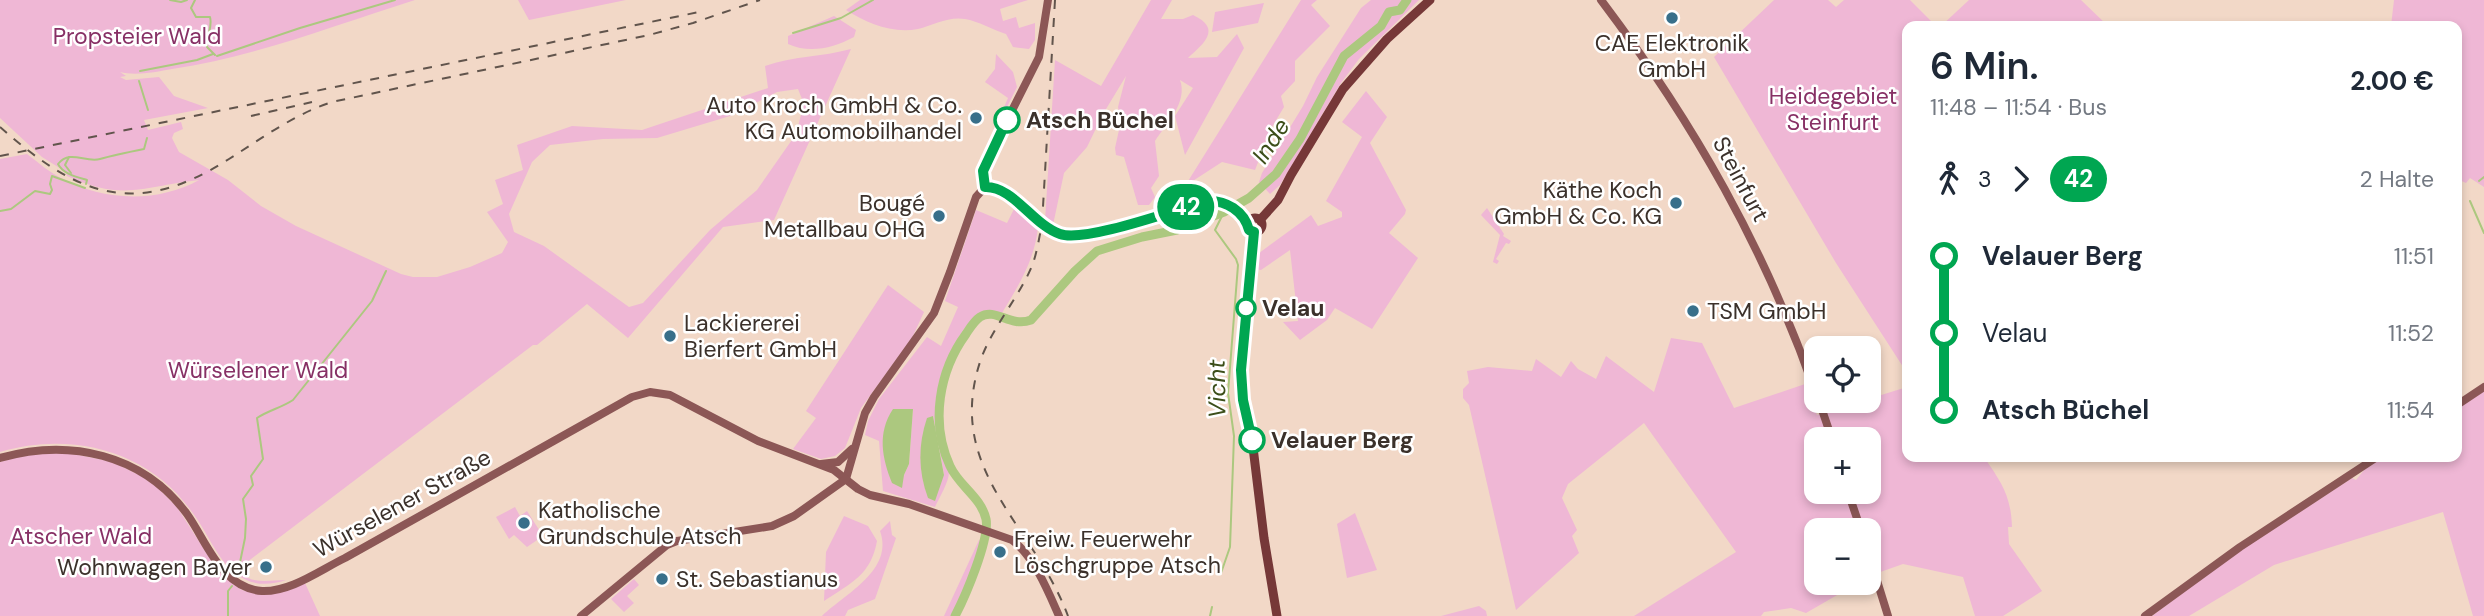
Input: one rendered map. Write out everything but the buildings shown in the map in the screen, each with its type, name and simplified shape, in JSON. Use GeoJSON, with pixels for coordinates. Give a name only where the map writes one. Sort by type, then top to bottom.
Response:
{"type":"FeatureCollection","features":[{"type":"Feature","properties":{"kind":"main road"},"geometry":{"type":"LineString","coordinates":[[581,616],[667,545],[677,541],[772,526],[794,516],[846,479],[865,413],[934,313],[976,197],[985,187],[983,171],[986,162],[1039,57],[1048,0]]}},
{"type":"Feature","properties":{"kind":"main road"},"geometry":{"type":"LineString","coordinates":[[1254,232],[1261,228],[1260,219],[1278,200],[1343,89],[1387,39],[1430,0]]}},
{"type":"Feature","properties":{"kind":"main road","name":"Steinfurt"},"geometry":{"type":"LineString","coordinates":[[1601,0],[1678,107],[1718,174],[1772,283],[1804,364]]}},
{"type":"Feature","properties":{"kind":"main road"},"geometry":{"type":"LineString","coordinates":[[985,187],[1002,190],[1042,225],[1069,237],[1086,236],[1207,201],[1228,204],[1248,222],[1249,230],[1254,232]]}},
{"type":"Feature","properties":{"kind":"main road"},"geometry":{"type":"LineString","coordinates":[[1248,222],[1253,217],[1260,219]]}},
{"type":"Feature","properties":{"kind":"main road"},"geometry":{"type":"LineString","coordinates":[[1254,232],[1241,379],[1277,616]]}},
{"type":"Feature","properties":{"kind":"main road"},"geometry":{"type":"LineString","coordinates":[[2462,402],[2484,387]]}},
{"type":"Feature","properties":{"kind":"main road","name":"Würselener Straße"},"geometry":{"type":"LineString","coordinates":[[0,458],[32,451],[65,449],[91,452],[127,464],[159,485],[179,504],[216,561],[229,576],[247,587],[266,591],[292,584],[345,558],[643,393],[670,395],[758,441],[834,470],[870,495],[909,504],[1012,540],[1023,551],[1041,579],[1059,616]]}},
{"type":"Feature","properties":{"kind":"main road"},"geometry":{"type":"LineString","coordinates":[[813,463],[835,463],[854,447]]}},
{"type":"Feature","properties":{"kind":"main road"},"geometry":{"type":"LineString","coordinates":[[2145,616],[2218,562],[2369,462]]}},
{"type":"Feature","properties":{"kind":"main road"},"geometry":{"type":"LineString","coordinates":[[1881,594],[1888,616]]}},
{"type":"Feature","properties":{"kind":"green space","name":"Würselener Wald"},"geometry":{"type":"Polygon","coordinates":[[[0,0],[415,0],[234,57],[152,72],[120,72],[126,76],[120,77],[126,80],[159,77],[174,96],[208,108],[144,120],[148,130],[181,122],[183,129],[174,133],[172,138],[179,152],[228,180],[261,206],[296,226],[401,274],[437,277],[502,253],[508,242],[487,212],[503,204],[495,180],[523,170],[517,145],[572,126],[642,130],[768,88],[765,66],[851,49],[774,220],[723,227],[628,338],[587,304],[537,345],[533,345],[243,565],[240,573],[251,579],[286,580],[266,584],[253,583],[228,567],[197,519],[174,491],[131,460],[80,445],[27,446],[0,452],[0,159],[27,154],[63,179],[96,192],[113,195],[149,196],[166,193],[199,180],[133,190],[86,184],[67,176],[66,172],[42,157],[0,118],[0,0]],[[798,89],[777,92],[730,116],[657,138],[603,139],[550,145],[532,162],[509,214],[514,232],[544,246],[629,307],[643,303],[710,230],[757,190],[796,134],[802,99],[798,89]]]}},
{"type":"Feature","properties":{"kind":"green space"},"geometry":{"type":"Polygon","coordinates":[[[518,0],[626,0],[529,20],[518,0]]]}},
{"type":"Feature","properties":{"kind":"green space"},"geometry":{"type":"Polygon","coordinates":[[[860,0],[1028,0],[1000,9],[1003,21],[1016,17],[1019,28],[1035,23],[1035,40],[1029,49],[1013,47],[1006,34],[959,18],[918,29],[889,29],[846,10],[860,0]]]}},
{"type":"Feature","properties":{"kind":"green space"},"geometry":{"type":"Polygon","coordinates":[[[1151,0],[1172,0],[1161,19],[1183,19],[1193,15],[1207,26],[1209,31],[1204,42],[1188,58],[1217,57],[1237,34],[1244,48],[1185,155],[1175,116],[1193,88],[1180,80],[1182,88],[1179,104],[1155,141],[1159,176],[1151,188],[1155,197],[1149,205],[1138,205],[1124,157],[1116,155],[1121,121],[1118,107],[1126,76],[1087,147],[1064,173],[1053,225],[1045,221],[1055,60],[1101,86],[1151,0]]]}},
{"type":"Feature","properties":{"kind":"green space"},"geometry":{"type":"Polygon","coordinates":[[[1301,0],[1317,0],[1311,5],[1330,26],[1295,61],[1295,81],[1281,96],[1284,107],[1272,127],[1255,170],[1222,162],[1185,186],[1301,0]]]}},
{"type":"Feature","properties":{"kind":"green space"},"geometry":{"type":"Polygon","coordinates":[[[1371,0],[1419,0],[1359,59],[1341,83],[1280,185],[1270,194],[1259,182],[1262,173],[1303,106],[1317,77],[1361,8],[1371,0]]]}},
{"type":"Feature","properties":{"kind":"green space","name":"Heidegebiet Steinfurt"},"geometry":{"type":"Polygon","coordinates":[[[1774,0],[1828,0],[1836,7],[1844,0],[1910,0],[1931,21],[1902,21],[1902,365],[1836,263],[1714,57],[1774,0]]]}},
{"type":"Feature","properties":{"kind":"green space"},"geometry":{"type":"Polygon","coordinates":[[[1969,0],[2081,0],[2103,21],[1946,21],[1969,0]]]}},
{"type":"Feature","properties":{"kind":"green space"},"geometry":{"type":"Polygon","coordinates":[[[2394,0],[2484,0],[2484,187],[2470,178],[2466,183],[2462,181],[2462,21],[2392,21],[2394,0]]]}},
{"type":"Feature","properties":{"kind":"green space"},"geometry":{"type":"Polygon","coordinates":[[[1264,3],[1258,23],[1212,32],[1215,12],[1264,3]]]}},
{"type":"Feature","properties":{"kind":"green space"},"geometry":{"type":"Polygon","coordinates":[[[834,16],[856,30],[854,37],[838,44],[813,49],[788,44],[788,36],[834,16]]]}},
{"type":"Feature","properties":{"kind":"green space"},"geometry":{"type":"Polygon","coordinates":[[[996,54],[1013,72],[1017,87],[1004,113],[1002,112],[1008,98],[985,82],[995,69],[996,54]]]}},
{"type":"Feature","properties":{"kind":"green space"},"geometry":{"type":"Polygon","coordinates":[[[1366,91],[1387,117],[1370,143],[1406,210],[1389,233],[1418,258],[1372,329],[1335,308],[1327,320],[1300,340],[1283,322],[1298,321],[1290,250],[1261,270],[1254,269],[1255,256],[1311,215],[1318,226],[1342,217],[1342,212],[1326,201],[1362,137],[1342,122],[1366,91]]]}},
{"type":"Feature","properties":{"kind":"green space"},"geometry":{"type":"Polygon","coordinates":[[[1016,205],[1038,228],[1036,240],[1025,272],[1002,313],[983,313],[971,321],[962,332],[948,361],[937,408],[938,426],[949,472],[944,490],[935,507],[883,491],[879,441],[865,435],[868,421],[879,399],[927,337],[941,346],[958,307],[945,301],[976,210],[1007,223],[1016,205]],[[893,409],[904,475],[909,464],[913,409],[893,409]],[[933,416],[928,498],[944,474],[933,416]]]}},
{"type":"Feature","properties":{"kind":"green space"},"geometry":{"type":"Polygon","coordinates":[[[1487,208],[1503,236],[1511,241],[1506,243],[1496,259],[1499,261],[1497,264],[1493,262],[1500,235],[1481,215],[1487,208]]]}},
{"type":"Feature","properties":{"kind":"green space"},"geometry":{"type":"Polygon","coordinates":[[[888,285],[924,312],[912,338],[861,408],[845,448],[835,456],[821,459],[793,449],[816,418],[806,411],[888,285]]]}},
{"type":"Feature","properties":{"kind":"green space"},"geometry":{"type":"Polygon","coordinates":[[[1671,338],[1702,343],[1734,408],[1804,384],[1804,413],[1881,413],[1881,395],[1902,389],[1902,462],[1987,462],[2007,497],[2012,527],[2008,527],[2009,544],[2042,591],[2003,616],[1975,616],[1963,577],[1903,564],[1881,572],[1881,518],[1804,518],[1804,595],[1837,595],[1806,613],[1791,608],[1764,612],[1761,616],[1634,616],[1736,552],[1644,423],[1568,484],[1562,498],[1577,530],[1572,536],[1579,553],[1516,610],[1469,405],[1463,398],[1463,389],[1469,383],[1467,371],[1488,367],[1532,371],[1536,359],[1561,377],[1571,361],[1578,369],[1596,379],[1606,356],[1654,392],[1671,338]]]}},
{"type":"Feature","properties":{"kind":"green space"},"geometry":{"type":"Polygon","coordinates":[[[2484,391],[2484,616],[2473,616],[2443,512],[2274,565],[2189,616],[2152,616],[2226,560],[2352,478],[2356,480],[2365,469],[2376,462],[2462,462],[2462,406],[2484,391]]]}},
{"type":"Feature","properties":{"kind":"green space","name":"Atscher Wald"},"geometry":{"type":"Polygon","coordinates":[[[64,452],[113,462],[143,477],[177,507],[218,571],[240,589],[245,591],[305,583],[320,616],[0,616],[0,462],[20,456],[64,452]]]}},
{"type":"Feature","properties":{"kind":"green space"},"geometry":{"type":"Polygon","coordinates":[[[515,507],[520,516],[527,511],[543,536],[527,547],[514,535],[509,539],[496,517],[515,507]]]}},
{"type":"Feature","properties":{"kind":"green space"},"geometry":{"type":"Polygon","coordinates":[[[1355,513],[1377,570],[1347,578],[1337,524],[1355,513]]]}},
{"type":"Feature","properties":{"kind":"green space"},"geometry":{"type":"Polygon","coordinates":[[[844,516],[868,526],[877,541],[865,570],[824,601],[826,552],[844,516]]]}},
{"type":"Feature","properties":{"kind":"green space"},"geometry":{"type":"Polygon","coordinates":[[[890,521],[892,535],[896,538],[875,599],[848,610],[845,616],[822,616],[865,580],[874,569],[883,545],[880,531],[890,521]]]}},
{"type":"Feature","properties":{"kind":"green space"},"geometry":{"type":"Polygon","coordinates":[[[979,540],[986,543],[957,616],[944,616],[979,540]]]}},
{"type":"Feature","properties":{"kind":"green space"},"geometry":{"type":"Polygon","coordinates":[[[634,579],[639,585],[627,596],[634,603],[624,612],[611,599],[634,579]]]}},
{"type":"Feature","properties":{"kind":"green space"},"geometry":{"type":"Polygon","coordinates":[[[1479,606],[1486,611],[1487,616],[1441,616],[1479,606]]]}},
{"type":"Feature","properties":{"kind":"shaded area"},"geometry":{"type":"Polygon","coordinates":[[[893,409],[913,409],[909,464],[902,488],[892,483],[884,455],[883,436],[893,409]]]}},
{"type":"Feature","properties":{"kind":"shaded area"},"geometry":{"type":"Polygon","coordinates":[[[933,416],[944,475],[935,501],[928,498],[920,458],[927,418],[933,416]]]}},
{"type":"Feature","properties":{"kind":"waterway"},"geometry":{"type":"LineString","coordinates":[[170,0],[187,0]]}},
{"type":"Feature","properties":{"kind":"waterway"},"geometry":{"type":"LineString","coordinates":[[195,0],[191,8],[196,17],[210,17],[207,47],[215,55]]}},
{"type":"Feature","properties":{"kind":"waterway"},"geometry":{"type":"LineString","coordinates":[[217,56],[395,0]]}},
{"type":"Feature","properties":{"kind":"waterway"},"geometry":{"type":"LineString","coordinates":[[793,33],[841,18],[873,0]]}},
{"type":"Feature","properties":{"kind":"waterway","name":"Inde"},"geometry":{"type":"LineString","coordinates":[[955,616],[981,553],[986,519],[980,504],[950,466],[940,432],[939,415],[940,398],[949,364],[972,325],[980,317],[992,314],[1016,322],[1031,320],[1097,251],[1142,237],[1177,230],[1224,212],[1249,198],[1276,174],[1300,139],[1344,56],[1381,26],[1389,12],[1400,10],[1407,0]]}},
{"type":"Feature","properties":{"kind":"waterway"},"geometry":{"type":"LineString","coordinates":[[140,71],[197,60],[213,54]]}},
{"type":"Feature","properties":{"kind":"waterway"},"geometry":{"type":"LineString","coordinates":[[139,81],[148,110]]}},
{"type":"Feature","properties":{"kind":"waterway"},"geometry":{"type":"LineString","coordinates":[[86,184],[87,180],[67,173],[58,164],[68,157],[94,160],[144,149],[147,138]]}},
{"type":"Feature","properties":{"kind":"waterway"},"geometry":{"type":"LineString","coordinates":[[69,157],[65,165],[71,173]]}},
{"type":"Feature","properties":{"kind":"waterway"},"geometry":{"type":"LineString","coordinates":[[0,211],[11,209],[35,191],[50,194],[52,176],[85,188]]}},
{"type":"Feature","properties":{"kind":"waterway"},"geometry":{"type":"LineString","coordinates":[[2479,181],[2484,177]]}},
{"type":"Feature","properties":{"kind":"waterway"},"geometry":{"type":"LineString","coordinates":[[2470,201],[2484,233]]}},
{"type":"Feature","properties":{"kind":"waterway","name":"Vicht"},"geometry":{"type":"LineString","coordinates":[[1221,573],[1230,547],[1234,436],[1228,393],[1238,265],[1215,230],[1224,212]]}},
{"type":"Feature","properties":{"kind":"waterway"},"geometry":{"type":"LineString","coordinates":[[238,572],[245,538],[243,499],[253,485],[251,476],[263,459],[257,418],[293,400],[372,301],[386,271]]}},
{"type":"Feature","properties":{"kind":"waterway"},"geometry":{"type":"LineString","coordinates":[[228,616],[228,591],[232,586]]}},
{"type":"Feature","properties":{"kind":"waterway","name":"Vicht"},"geometry":{"type":"LineString","coordinates":[[1210,616],[1212,607]]}},
{"type":"Feature","properties":{"kind":"railway"},"geometry":{"type":"LineString","coordinates":[[0,127],[55,170],[82,183],[108,191],[136,193],[165,189],[195,178],[292,120],[332,102],[649,35],[760,0]]}},
{"type":"Feature","properties":{"kind":"railway"},"geometry":{"type":"LineString","coordinates":[[1055,0],[1042,224],[1038,245],[1026,278],[986,347],[972,398],[974,433],[983,465],[998,495],[1053,583],[1068,616]]}},
{"type":"Feature","properties":{"kind":"railway"},"geometry":{"type":"LineString","coordinates":[[0,156],[699,12]]}},
{"type":"Feature","properties":{"kind":"railway"},"geometry":{"type":"LineString","coordinates":[[251,116],[312,102]]}},
{"type":"Feature","properties":{"kind":"bus line","name":"42"},"geometry":{"type":"LineString","coordinates":[[1007,120],[983,171],[985,187],[1002,190],[1052,231],[1069,237],[1086,236],[1207,201],[1228,204],[1248,222],[1247,227],[1254,232],[1241,370],[1243,400],[1252,440]]}},
{"type":"Feature","properties":{"kind":"place","name":"CAE Elektronik GmbH"},"geometry":{"type":"Point","coordinates":[1672,18]}},
{"type":"Feature","properties":{"kind":"place","name":"Auto Kroch GmbH & Co. KG Automobilhandel"},"geometry":{"type":"Point","coordinates":[976,118]}},
{"type":"Feature","properties":{"kind":"place","name":"Atsch Büchel"},"geometry":{"type":"Point","coordinates":[1007,120]}},
{"type":"Feature","properties":{"kind":"place","name":"Käthe Koch GmbH & Co. KG"},"geometry":{"type":"Point","coordinates":[1676,203]}},
{"type":"Feature","properties":{"kind":"place","name":"Bougé Metallbau OHG"},"geometry":{"type":"Point","coordinates":[939,216]}},
{"type":"Feature","properties":{"kind":"place","name":"Velau"},"geometry":{"type":"Point","coordinates":[1246,308]}},
{"type":"Feature","properties":{"kind":"place","name":"TSM GmbH"},"geometry":{"type":"Point","coordinates":[1693,311]}},
{"type":"Feature","properties":{"kind":"place","name":"Lackiererei Bierfert GmbH"},"geometry":{"type":"Point","coordinates":[670,336]}},
{"type":"Feature","properties":{"kind":"place","name":"Velauer Berg"},"geometry":{"type":"Point","coordinates":[1252,440]}},
{"type":"Feature","properties":{"kind":"place","name":"Katholische Grundschule Atsch"},"geometry":{"type":"Point","coordinates":[524,523]}},
{"type":"Feature","properties":{"kind":"place","name":"Freiw. Feuerwehr Löschgruppe Atsch"},"geometry":{"type":"Point","coordinates":[1000,552]}},
{"type":"Feature","properties":{"kind":"place","name":"Wohnwagen Bayer"},"geometry":{"type":"Point","coordinates":[266,567]}},
{"type":"Feature","properties":{"kind":"place","name":"St. Sebastianus"},"geometry":{"type":"Point","coordinates":[662,579]}},
{"type":"Feature","properties":{"kind":"park label","name":"Propsteier Wald"},"geometry":{"type":"Point","coordinates":[137,36]}}]}
